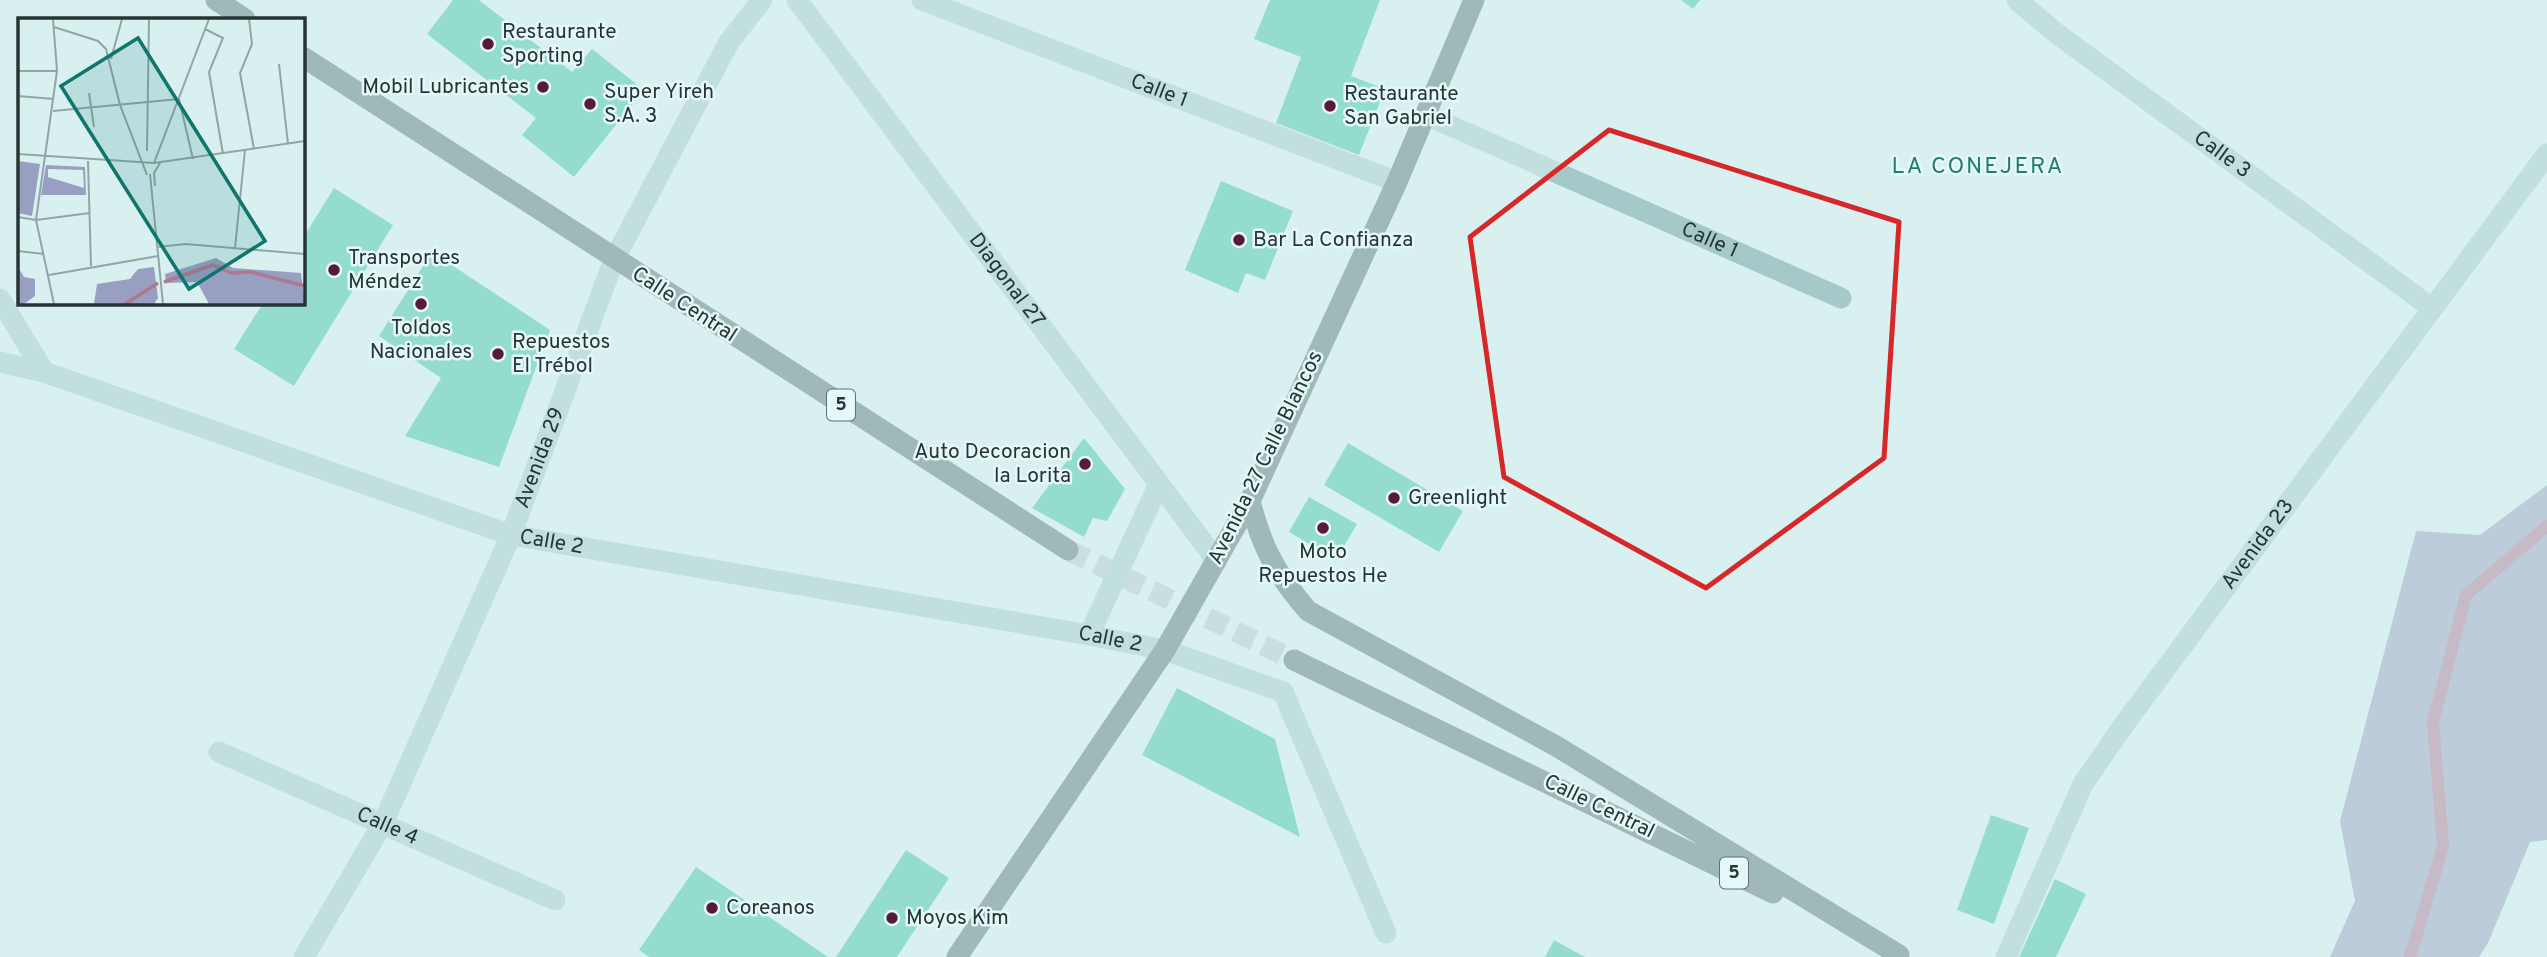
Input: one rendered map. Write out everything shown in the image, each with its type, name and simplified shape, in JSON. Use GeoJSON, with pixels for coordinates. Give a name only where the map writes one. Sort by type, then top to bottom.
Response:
{"type":"FeatureCollection","features":[{"type":"Feature","properties":{"kind":"main road"},"geometry":{"type":"LineString","coordinates":[[216,0],[243,18]]}},
{"type":"Feature","properties":{"kind":"main road","name":"Avenida 27 Calle Blancos"},"geometry":{"type":"LineString","coordinates":[[957,957],[1165,650],[1250,501],[1397,182],[1474,0]]}},
{"type":"Feature","properties":{"kind":"main road","name":"Calle Central"},"geometry":{"type":"LineString","coordinates":[[304,58],[614,260],[1068,550]]}},
{"type":"Feature","properties":{"kind":"main road"},"geometry":{"type":"LineString","coordinates":[[1250,501],[1266,551],[1281,580],[1308,611],[1556,746],[1901,956]]}},
{"type":"Feature","properties":{"kind":"main road","name":"Calle Central"},"geometry":{"type":"LineString","coordinates":[[1294,660],[1461,738],[1901,956]]}},
{"type":"Feature","properties":{"kind":"street","name":"Avenida 29"},"geometry":{"type":"LineString","coordinates":[[304,957],[383,824],[511,535],[614,260],[729,42],[762,0]]}},
{"type":"Feature","properties":{"kind":"street","name":"Diagonal 27"},"geometry":{"type":"LineString","coordinates":[[797,0],[1217,561]]}},
{"type":"Feature","properties":{"kind":"street","name":"Calle 1"},"geometry":{"type":"LineString","coordinates":[[922,0],[1397,182]]}},
{"type":"Feature","properties":{"kind":"street","name":"Calle 3"},"geometry":{"type":"LineString","coordinates":[[2017,0],[2056,33],[2431,308]]}},
{"type":"Feature","properties":{"kind":"street","name":"Calle 1"},"geometry":{"type":"LineString","coordinates":[[1426,114],[1840,298]]}},
{"type":"Feature","properties":{"kind":"street","name":"Avenida 23"},"geometry":{"type":"LineString","coordinates":[[2006,957],[2083,784],[2123,726],[2547,154]]}},
{"type":"Feature","properties":{"kind":"street"},"geometry":{"type":"LineString","coordinates":[[0,299],[44,372]]}},
{"type":"Feature","properties":{"kind":"street","name":"Calle 2"},"geometry":{"type":"LineString","coordinates":[[0,362],[44,372],[511,535],[1165,650],[1283,691],[1386,933]]}},
{"type":"Feature","properties":{"kind":"street"},"geometry":{"type":"LineString","coordinates":[[1090,635],[1158,484]]}},
{"type":"Feature","properties":{"kind":"street","name":"Calle 4"},"geometry":{"type":"LineString","coordinates":[[219,752],[555,900]]}},
{"type":"Feature","properties":{"kind":"highlighted area"},"geometry":{"type":"Polygon","coordinates":[[[1609,130],[1899,222],[1884,458],[1706,588],[1504,477],[1470,237],[1609,130]]]}},
{"type":"Feature","properties":{"kind":"shaded area"},"geometry":{"type":"Polygon","coordinates":[[[2547,485],[2547,840],[2530,842],[2488,943],[2479,957],[2330,957],[2355,901],[2340,821],[2416,531],[2480,535],[2547,485]]]}},
{"type":"Feature","properties":{"kind":"building"},"geometry":{"type":"Polygon","coordinates":[[[453,0],[479,0],[572,72],[592,49],[644,90],[574,177],[522,135],[536,118],[427,34],[453,0]]]}},
{"type":"Feature","properties":{"kind":"building"},"geometry":{"type":"Polygon","coordinates":[[[1270,0],[1380,0],[1351,76],[1385,89],[1359,155],[1276,123],[1301,57],[1254,39],[1270,0]]]}},
{"type":"Feature","properties":{"kind":"building"},"geometry":{"type":"Polygon","coordinates":[[[1681,0],[1700,0],[1693,9],[1681,0]]]}},
{"type":"Feature","properties":{"kind":"building","name":"Bar La Confianza"},"geometry":{"type":"Polygon","coordinates":[[[1221,181],[1293,211],[1265,280],[1246,273],[1238,293],[1185,270],[1221,181]]]}},
{"type":"Feature","properties":{"kind":"building","name":"Transportes Méndez"},"geometry":{"type":"Polygon","coordinates":[[[334,188],[393,225],[294,386],[234,349],[262,304],[304,304],[304,236],[334,188]]]}},
{"type":"Feature","properties":{"kind":"building","name":"Repuestos El Trébol"},"geometry":{"type":"Polygon","coordinates":[[[432,252],[550,330],[499,467],[405,436],[441,378],[379,336],[432,252]]]}},
{"type":"Feature","properties":{"kind":"building","name":"Auto Decoracion la Lorita"},"geometry":{"type":"Polygon","coordinates":[[[1084,438],[1125,489],[1107,521],[1093,518],[1084,537],[1032,508],[1084,438]]]}},
{"type":"Feature","properties":{"kind":"building","name":"Greenlight"},"geometry":{"type":"Polygon","coordinates":[[[1348,443],[1463,511],[1439,552],[1324,485],[1348,443]]]}},
{"type":"Feature","properties":{"kind":"building","name":"Moto Repuestos He"},"geometry":{"type":"Polygon","coordinates":[[[1309,497],[1357,524],[1336,560],[1289,532],[1309,497]]]}},
{"type":"Feature","properties":{"kind":"building"},"geometry":{"type":"Polygon","coordinates":[[[1177,688],[1275,739],[1300,837],[1142,755],[1177,688]]]}},
{"type":"Feature","properties":{"kind":"building"},"geometry":{"type":"Polygon","coordinates":[[[1991,815],[2029,828],[1994,924],[1957,910],[1991,815]]]}},
{"type":"Feature","properties":{"kind":"building","name":"Moyos Kim"},"geometry":{"type":"Polygon","coordinates":[[[906,850],[949,878],[897,957],[836,957],[906,850]]]}},
{"type":"Feature","properties":{"kind":"building","name":"Coreanos"},"geometry":{"type":"Polygon","coordinates":[[[696,867],[828,957],[649,957],[639,950],[696,867]]]}},
{"type":"Feature","properties":{"kind":"building"},"geometry":{"type":"Polygon","coordinates":[[[2055,879],[2086,894],[2056,957],[2019,957],[2055,879]]]}},
{"type":"Feature","properties":{"kind":"building"},"geometry":{"type":"Polygon","coordinates":[[[1554,940],[1585,957],[1545,957],[1554,940]]]}},
{"type":"Feature","properties":{"kind":"waterway"},"geometry":{"type":"LineString","coordinates":[[2410,957],[2443,846],[2433,722],[2466,595],[2547,526]]}},
{"type":"Feature","properties":{"kind":"tunnel"},"geometry":{"type":"LineString","coordinates":[[1068,550],[1294,660]]}},
{"type":"Feature","properties":{"kind":"place","name":"Restaurante Sporting"},"geometry":{"type":"Point","coordinates":[488,44]}},
{"type":"Feature","properties":{"kind":"place","name":"Mobil Lubricantes"},"geometry":{"type":"Point","coordinates":[543,87]}},
{"type":"Feature","properties":{"kind":"place","name":"Super Yireh S.A. 3"},"geometry":{"type":"Point","coordinates":[590,104]}},
{"type":"Feature","properties":{"kind":"place","name":"Restaurante San Gabriel"},"geometry":{"type":"Point","coordinates":[1330,106]}},
{"type":"Feature","properties":{"kind":"place","name":"Bar La Confianza"},"geometry":{"type":"Point","coordinates":[1239,240]}},
{"type":"Feature","properties":{"kind":"place","name":"Transportes Méndez"},"geometry":{"type":"Point","coordinates":[334,270]}},
{"type":"Feature","properties":{"kind":"place","name":"Toldos Nacionales"},"geometry":{"type":"Point","coordinates":[421,304]}},
{"type":"Feature","properties":{"kind":"place","name":"Repuestos El Trébol"},"geometry":{"type":"Point","coordinates":[498,354]}},
{"type":"Feature","properties":{"kind":"place","name":"Auto Decoracion la Lorita"},"geometry":{"type":"Point","coordinates":[1085,464]}},
{"type":"Feature","properties":{"kind":"place","name":"Greenlight"},"geometry":{"type":"Point","coordinates":[1394,498]}},
{"type":"Feature","properties":{"kind":"place","name":"Moto Repuestos He"},"geometry":{"type":"Point","coordinates":[1323,528]}},
{"type":"Feature","properties":{"kind":"place","name":"Coreanos"},"geometry":{"type":"Point","coordinates":[712,908]}},
{"type":"Feature","properties":{"kind":"place","name":"Moyos Kim"},"geometry":{"type":"Point","coordinates":[892,918]}},
{"type":"Feature","properties":{"kind":"district","name":"LA CONEJERA"},"geometry":{"type":"Point","coordinates":[1978,167]}}]}
